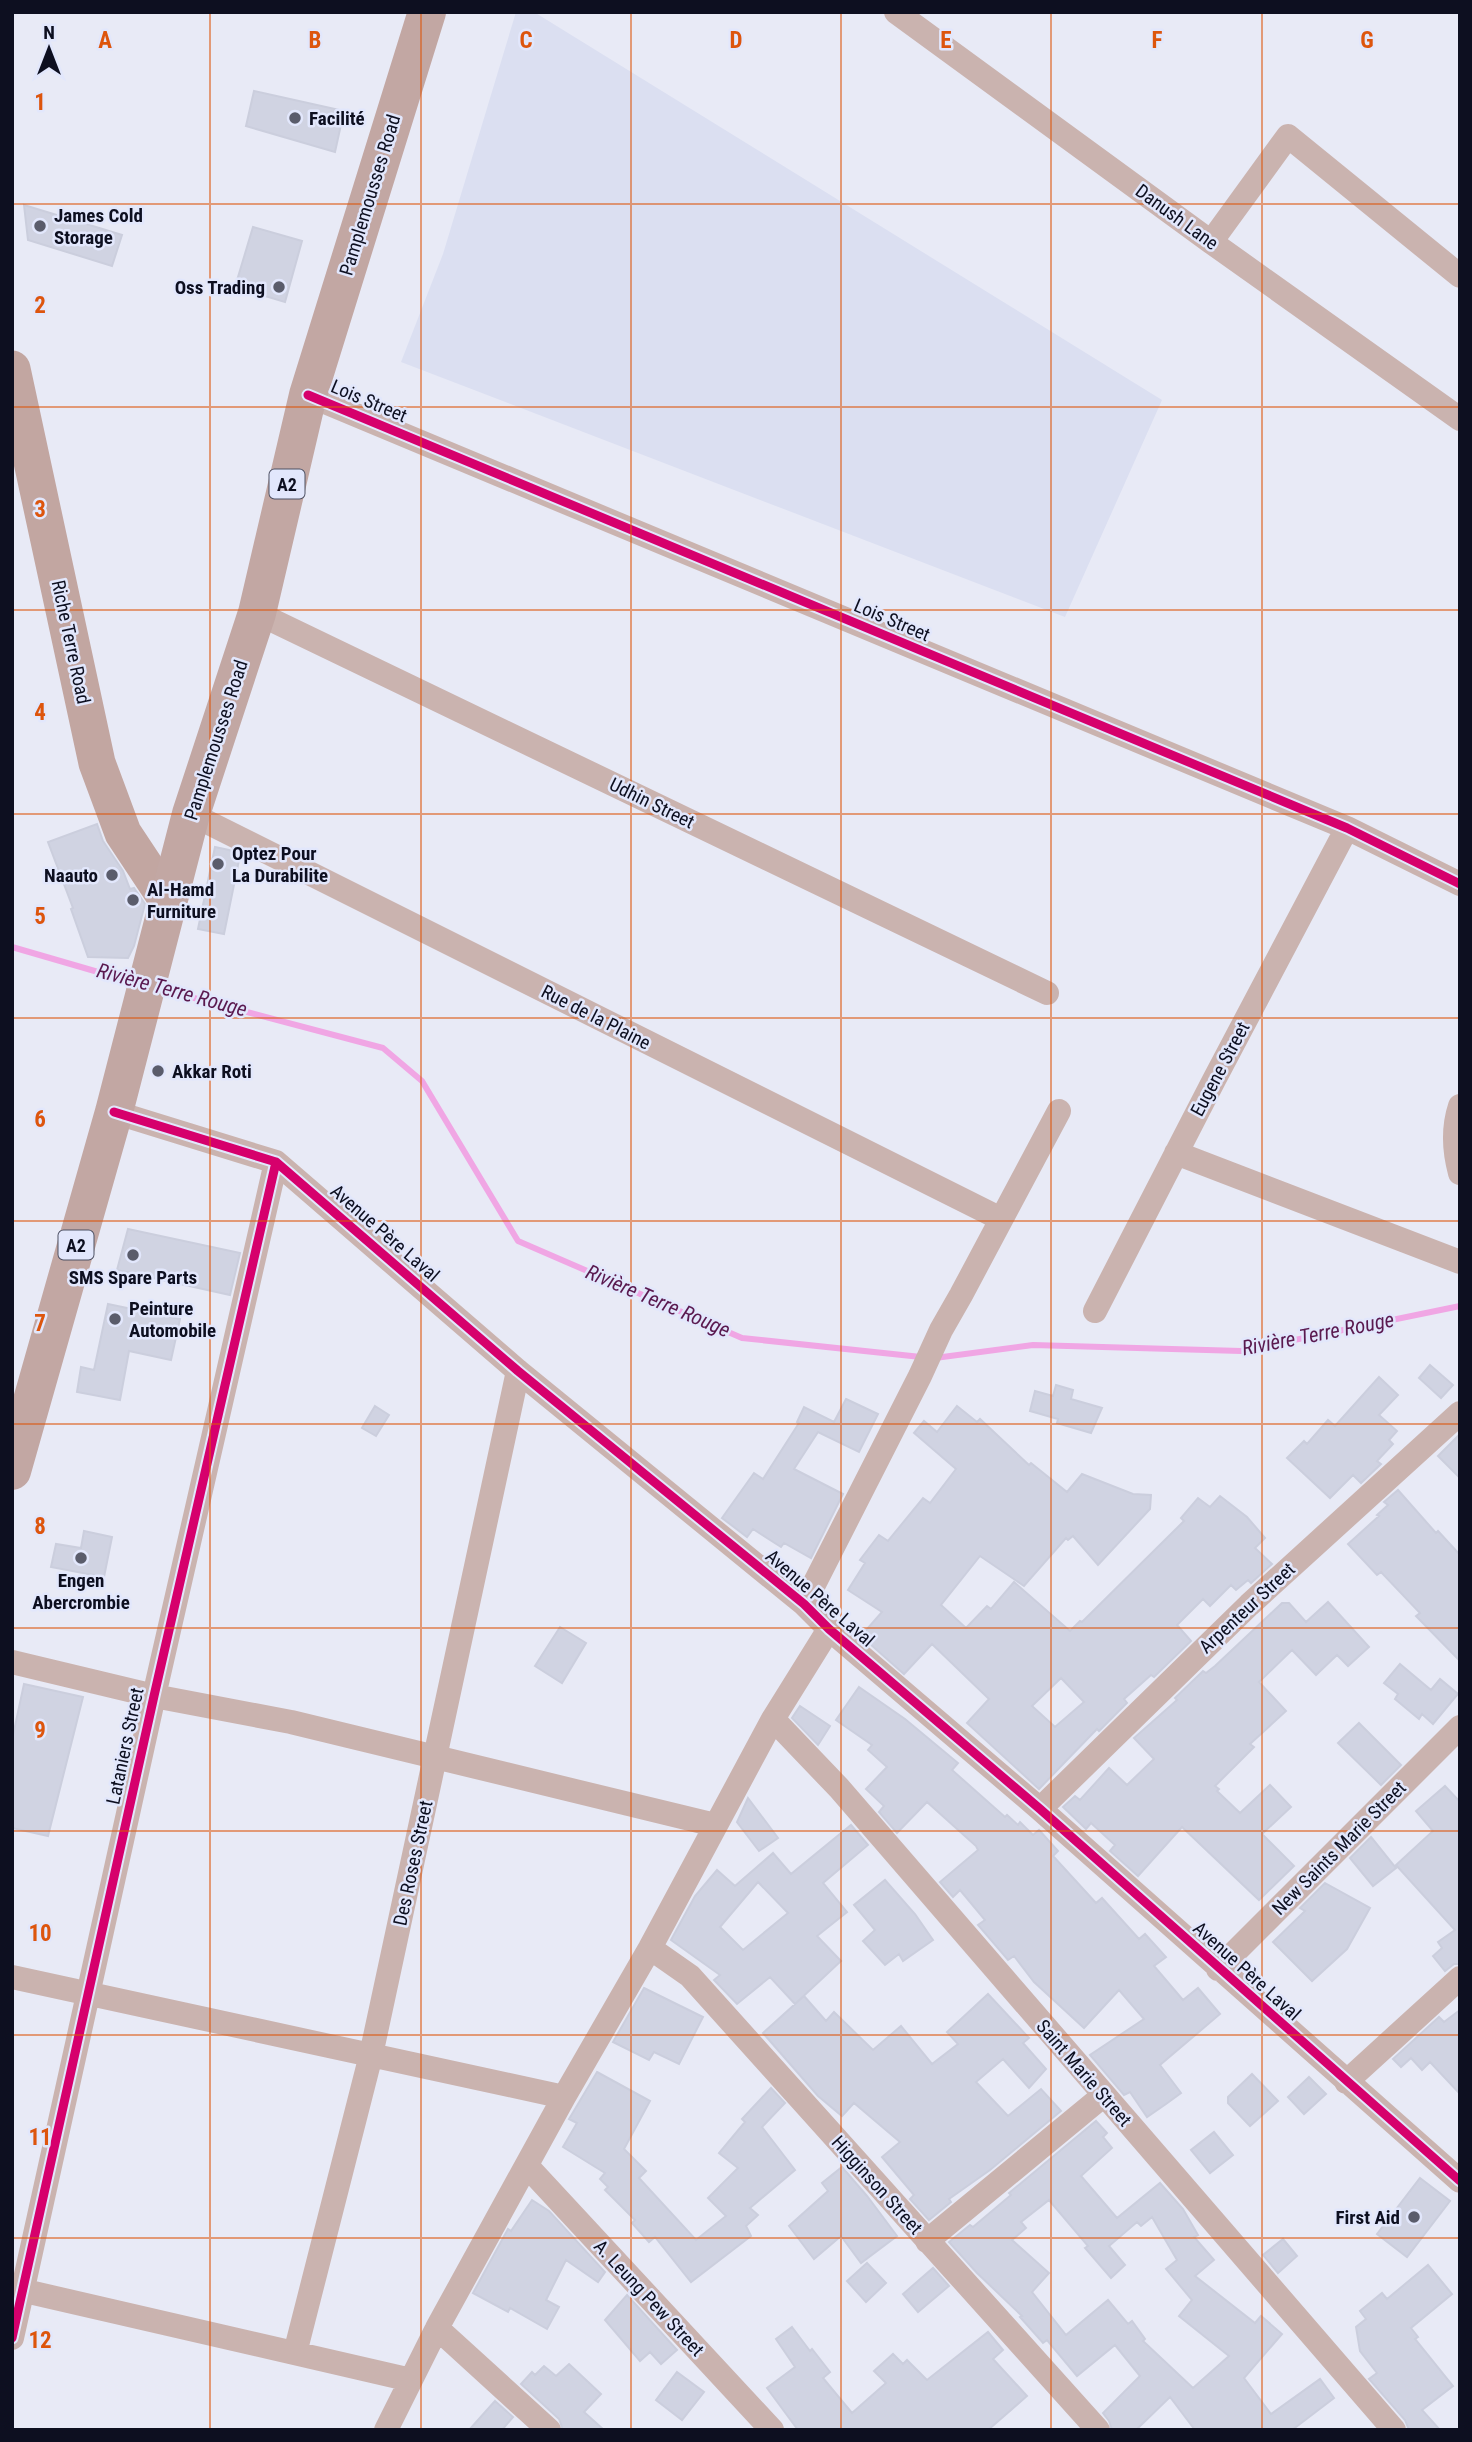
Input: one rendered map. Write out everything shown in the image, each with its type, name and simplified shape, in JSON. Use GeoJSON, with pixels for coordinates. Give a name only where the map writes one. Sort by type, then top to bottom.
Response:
{"type":"FeatureCollection","features":[{"type":"Feature","properties":{"kind":"main road","name":"Pamplemousses Road"},"geometry":{"type":"LineString","coordinates":[[12,1471],[114,1112],[191,814],[257,613],[308,395],[421,15]]}},
{"type":"Feature","properties":{"kind":"main road","name":"Riche Terre Road"},"geometry":{"type":"LineString","coordinates":[[12,369],[97,763],[123,833],[168,901]]}},
{"type":"Feature","properties":{"kind":"street","name":"Danush Lane"},"geometry":{"type":"LineString","coordinates":[[896,12],[1211,242],[1460,419]]}},
{"type":"Feature","properties":{"kind":"street"},"geometry":{"type":"LineString","coordinates":[[1211,242],[1288,136],[1460,276]]}},
{"type":"Feature","properties":{"kind":"street","name":"Lois Street"},"geometry":{"type":"LineString","coordinates":[[308,395],[1347,828],[1460,884]]}},
{"type":"Feature","properties":{"kind":"street","name":"Udhin Street"},"geometry":{"type":"LineString","coordinates":[[257,613],[1047,993]]}},
{"type":"Feature","properties":{"kind":"street","name":"Rue de la Plaine"},"geometry":{"type":"LineString","coordinates":[[191,814],[1002,1219]]}},
{"type":"Feature","properties":{"kind":"street","name":"Eugene Street"},"geometry":{"type":"LineString","coordinates":[[1095,1311],[1347,828]]}},
{"type":"Feature","properties":{"kind":"street"},"geometry":{"type":"LineString","coordinates":[[1460,1106],[1455,1122],[1460,1173]]}},
{"type":"Feature","properties":{"kind":"street"},"geometry":{"type":"LineString","coordinates":[[804,1605],[941,1330],[1059,1111]]}},
{"type":"Feature","properties":{"kind":"street","name":"Avenue Père Laval"},"geometry":{"type":"LineString","coordinates":[[114,1112],[276,1162],[518,1371],[804,1605],[1040,1809],[1460,2181]]}},
{"type":"Feature","properties":{"kind":"street"},"geometry":{"type":"LineString","coordinates":[[1176,1153],[1460,1262]]}},
{"type":"Feature","properties":{"kind":"street","name":"Lataniers Street"},"geometry":{"type":"LineString","coordinates":[[12,2338],[18,2290],[89,1993],[276,1162]]}},
{"type":"Feature","properties":{"kind":"street","name":"Des Roses Street"},"geometry":{"type":"LineString","coordinates":[[295,2353],[371,2055],[437,1758],[518,1371]]}},
{"type":"Feature","properties":{"kind":"street","name":"Arpenteur Street"},"geometry":{"type":"LineString","coordinates":[[1040,1809],[1249,1605],[1460,1413]]}},
{"type":"Feature","properties":{"kind":"street"},"geometry":{"type":"LineString","coordinates":[[386,2430],[437,2328],[564,2097],[650,1948],[773,1719],[829,1629]]}},
{"type":"Feature","properties":{"kind":"street"},"geometry":{"type":"LineString","coordinates":[[12,1662],[154,1696],[291,1722],[715,1825]]}},
{"type":"Feature","properties":{"kind":"street","name":"Saint Marie Street"},"geometry":{"type":"LineString","coordinates":[[773,1719],[839,1788],[1394,2430]]}},
{"type":"Feature","properties":{"kind":"street","name":"New Saints Marie Street"},"geometry":{"type":"LineString","coordinates":[[1218,1969],[1460,1727]]}},
{"type":"Feature","properties":{"kind":"street","name":"Higginson Street"},"geometry":{"type":"LineString","coordinates":[[650,1948],[690,1976],[1098,2430]]}},
{"type":"Feature","properties":{"kind":"street"},"geometry":{"type":"LineString","coordinates":[[12,1977],[564,2097]]}},
{"type":"Feature","properties":{"kind":"street"},"geometry":{"type":"LineString","coordinates":[[1346,2082],[1460,1978]]}},
{"type":"Feature","properties":{"kind":"street"},"geometry":{"type":"LineString","coordinates":[[927,2241],[1104,2095]]}},
{"type":"Feature","properties":{"kind":"street","name":"A. Leung Pew Street"},"geometry":{"type":"LineString","coordinates":[[527,2165],[772,2430]]}},
{"type":"Feature","properties":{"kind":"street"},"geometry":{"type":"LineString","coordinates":[[18,2290],[411,2380]]}},
{"type":"Feature","properties":{"kind":"street"},"geometry":{"type":"LineString","coordinates":[[437,2328],[549,2430]]}},
{"type":"Feature","properties":{"kind":"shaded area"},"geometry":{"type":"Polygon","coordinates":[[[516,12],[534,12],[1162,400],[1065,617],[401,362],[443,254],[516,12]]]}},
{"type":"Feature","properties":{"kind":"building","name":"Facilité"},"geometry":{"type":"Polygon","coordinates":[[[254,91],[344,111],[335,152],[246,126],[254,91]]]}},
{"type":"Feature","properties":{"kind":"building"},"geometry":{"type":"Polygon","coordinates":[[[24,205],[122,235],[112,266],[28,240],[24,205]]]}},
{"type":"Feature","properties":{"kind":"building"},"geometry":{"type":"Polygon","coordinates":[[[253,227],[302,241],[285,302],[235,287],[253,227]]]}},
{"type":"Feature","properties":{"kind":"building"},"geometry":{"type":"Polygon","coordinates":[[[97,824],[103,841],[123,871],[130,889],[134,888],[145,904],[134,946],[128,958],[88,957],[48,842],[97,824]]]}},
{"type":"Feature","properties":{"kind":"building"},"geometry":{"type":"Polygon","coordinates":[[[215,847],[240,855],[224,934],[198,929],[215,847]]]}},
{"type":"Feature","properties":{"kind":"building"},"geometry":{"type":"Polygon","coordinates":[[[128,1229],[240,1253],[230,1295],[117,1270],[128,1229]]]}},
{"type":"Feature","properties":{"kind":"building"},"geometry":{"type":"Polygon","coordinates":[[[108,1304],[180,1319],[171,1360],[129,1351],[120,1400],[77,1392],[81,1367],[94,1370],[108,1304]]]}},
{"type":"Feature","properties":{"kind":"building"},"geometry":{"type":"Polygon","coordinates":[[[1430,1365],[1453,1385],[1441,1398],[1419,1378],[1430,1365]]]}},
{"type":"Feature","properties":{"kind":"building"},"geometry":{"type":"Polygon","coordinates":[[[1379,1377],[1398,1395],[1379,1415],[1397,1431],[1389,1440],[1393,1444],[1377,1461],[1381,1464],[1361,1483],[1353,1475],[1330,1498],[1287,1458],[1304,1441],[1307,1444],[1328,1420],[1335,1426],[1379,1377]]]}},
{"type":"Feature","properties":{"kind":"building"},"geometry":{"type":"Polygon","coordinates":[[[1056,1385],[1073,1390],[1071,1399],[1102,1408],[1091,1433],[1057,1423],[1058,1419],[1030,1411],[1035,1391],[1053,1396],[1056,1385]]]}},
{"type":"Feature","properties":{"kind":"building"},"geometry":{"type":"Polygon","coordinates":[[[846,1399],[878,1414],[859,1452],[818,1432],[794,1469],[843,1494],[811,1558],[784,1543],[781,1547],[753,1529],[747,1537],[722,1518],[754,1473],[763,1479],[799,1423],[797,1422],[804,1407],[834,1422],[846,1399]]]}},
{"type":"Feature","properties":{"kind":"building"},"geometry":{"type":"Polygon","coordinates":[[[375,1406],[389,1415],[376,1436],[362,1428],[375,1406]]]}},
{"type":"Feature","properties":{"kind":"building"},"geometry":{"type":"Polygon","coordinates":[[[957,1406],[977,1422],[980,1419],[1029,1465],[1031,1463],[1067,1492],[1082,1474],[1133,1494],[1151,1495],[1150,1509],[1098,1565],[1073,1536],[1068,1540],[1066,1538],[1024,1586],[980,1556],[941,1605],[966,1628],[987,1606],[991,1609],[1014,1582],[1070,1631],[1184,1521],[1181,1518],[1198,1498],[1210,1507],[1220,1496],[1247,1517],[1265,1538],[1255,1548],[1272,1564],[1251,1583],[1248,1580],[1236,1590],[1231,1585],[1210,1606],[1203,1599],[1177,1625],[1191,1641],[1154,1677],[1151,1675],[1124,1699],[1127,1703],[1099,1731],[1097,1729],[1039,1789],[967,1723],[989,1699],[932,1644],[904,1674],[861,1636],[882,1612],[848,1590],[865,1563],[860,1560],[879,1535],[888,1541],[923,1498],[930,1503],[956,1469],[914,1433],[924,1421],[937,1432],[957,1406]],[[1061,1678],[1032,1706],[1055,1727],[1084,1702],[1061,1678]]]}},
{"type":"Feature","properties":{"kind":"building"},"geometry":{"type":"Polygon","coordinates":[[[1460,1434],[1460,1478],[1438,1456],[1460,1434]]]}},
{"type":"Feature","properties":{"kind":"building"},"geometry":{"type":"Polygon","coordinates":[[[1398,1490],[1436,1533],[1438,1531],[1460,1555],[1460,1661],[1416,1616],[1420,1613],[1381,1572],[1377,1575],[1348,1544],[1379,1516],[1377,1515],[1388,1505],[1384,1502],[1398,1490]]]}},
{"type":"Feature","properties":{"kind":"building","name":"Engen Abercrombie"},"geometry":{"type":"Polygon","coordinates":[[[84,1531],[112,1537],[104,1577],[51,1567],[56,1544],[81,1548],[84,1531]]]}},
{"type":"Feature","properties":{"kind":"building"},"geometry":{"type":"Polygon","coordinates":[[[1328,1602],[1369,1647],[1348,1666],[1337,1655],[1316,1675],[1292,1650],[1259,1682],[1286,1711],[1250,1744],[1254,1747],[1215,1786],[1240,1813],[1270,1785],[1291,1807],[1262,1834],[1294,1866],[1259,1900],[1182,1827],[1138,1876],[1110,1851],[1115,1845],[1091,1823],[1086,1829],[1063,1807],[1075,1796],[1080,1800],[1109,1768],[1127,1785],[1154,1759],[1134,1738],[1177,1700],[1175,1698],[1203,1671],[1206,1673],[1215,1666],[1282,1603],[1289,1603],[1306,1622],[1328,1602]]]}},
{"type":"Feature","properties":{"kind":"building"},"geometry":{"type":"Polygon","coordinates":[[[560,1627],[586,1643],[562,1683],[535,1666],[560,1627]]]}},
{"type":"Feature","properties":{"kind":"building"},"geometry":{"type":"Polygon","coordinates":[[[1400,1664],[1431,1690],[1440,1679],[1458,1694],[1433,1724],[1422,1714],[1419,1719],[1395,1699],[1398,1694],[1384,1683],[1400,1664]]]}},
{"type":"Feature","properties":{"kind":"building"},"geometry":{"type":"Polygon","coordinates":[[[24,1684],[83,1697],[48,1836],[12,1828],[12,1740],[24,1684]]]}},
{"type":"Feature","properties":{"kind":"building"},"geometry":{"type":"Polygon","coordinates":[[[859,1687],[905,1719],[958,1763],[952,1770],[1005,1817],[1007,1815],[1018,1825],[1020,1822],[1033,1835],[1039,1830],[1058,1851],[1053,1856],[1096,1903],[1102,1898],[1139,1939],[1145,1934],[1166,1957],[1154,1966],[1183,2000],[1198,1988],[1220,2014],[1160,2065],[1181,2093],[1147,2117],[1130,2092],[1124,2095],[1090,2055],[1144,2019],[1119,1990],[1084,2028],[1034,1982],[1014,1956],[1008,1960],[978,1925],[985,1920],[960,1890],[953,1897],[940,1882],[978,1850],[976,1846],[927,1802],[897,1833],[879,1812],[884,1806],[866,1789],[887,1767],[868,1750],[872,1745],[836,1720],[859,1687]]]}},
{"type":"Feature","properties":{"kind":"building"},"geometry":{"type":"Polygon","coordinates":[[[800,1706],[830,1726],[818,1745],[792,1718],[800,1706]]]}},
{"type":"Feature","properties":{"kind":"building"},"geometry":{"type":"Polygon","coordinates":[[[1359,1723],[1401,1765],[1381,1785],[1338,1743],[1359,1723]]]}},
{"type":"Feature","properties":{"kind":"building"},"geometry":{"type":"Polygon","coordinates":[[[1445,1786],[1460,1802],[1460,1964],[1454,1964],[1445,1971],[1433,1956],[1442,1948],[1438,1942],[1455,1930],[1396,1865],[1433,1831],[1416,1811],[1445,1786]]]}},
{"type":"Feature","properties":{"kind":"building"},"geometry":{"type":"Polygon","coordinates":[[[748,1798],[778,1838],[759,1851],[737,1822],[748,1798]]]}},
{"type":"Feature","properties":{"kind":"building"},"geometry":{"type":"Polygon","coordinates":[[[851,1825],[868,1845],[823,1883],[847,1912],[817,1936],[841,1961],[795,2004],[770,1977],[737,2004],[714,1980],[720,1975],[671,1940],[695,1896],[717,1870],[735,1886],[773,1853],[791,1874],[851,1825]],[[758,1882],[720,1927],[743,1950],[788,1913],[758,1882]]]}},
{"type":"Feature","properties":{"kind":"building"},"geometry":{"type":"Polygon","coordinates":[[[1371,1837],[1396,1868],[1373,1886],[1350,1858],[1371,1837]]]}},
{"type":"Feature","properties":{"kind":"building"},"geometry":{"type":"Polygon","coordinates":[[[885,1880],[915,1914],[933,1940],[903,1961],[899,1954],[885,1965],[863,1941],[875,1930],[854,1905],[885,1880]]]}},
{"type":"Feature","properties":{"kind":"building"},"geometry":{"type":"Polygon","coordinates":[[[1325,1883],[1370,1908],[1347,1949],[1312,1981],[1273,1942],[1305,1911],[1300,1908],[1325,1883]]]}},
{"type":"Feature","properties":{"kind":"building"},"geometry":{"type":"Polygon","coordinates":[[[644,1988],[703,2017],[679,2064],[654,2052],[649,2060],[613,2042],[644,1988]]]}},
{"type":"Feature","properties":{"kind":"building"},"geometry":{"type":"Polygon","coordinates":[[[988,1994],[1029,2038],[1023,2043],[1046,2069],[1029,2088],[1003,2059],[976,2082],[1008,2116],[1041,2089],[1061,2111],[990,2170],[949,2199],[951,2202],[929,2220],[910,2199],[914,2195],[882,2157],[900,2142],[854,2103],[842,2116],[818,2096],[763,2033],[804,1996],[826,2021],[834,2012],[873,2050],[901,2026],[932,2064],[958,2044],[947,2032],[988,1994]]]}},
{"type":"Feature","properties":{"kind":"building"},"geometry":{"type":"Polygon","coordinates":[[[1460,2010],[1460,2094],[1430,2062],[1422,2070],[1411,2058],[1401,2067],[1393,2059],[1439,2017],[1444,2022],[1460,2010]]]}},
{"type":"Feature","properties":{"kind":"building"},"geometry":{"type":"Polygon","coordinates":[[[597,2072],[650,2101],[624,2149],[646,2171],[639,2178],[696,2240],[726,2216],[708,2198],[738,2168],[719,2153],[745,2122],[742,2119],[771,2088],[785,2103],[762,2127],[795,2170],[750,2208],[758,2215],[746,2226],[751,2236],[691,2282],[655,2237],[649,2242],[632,2223],[635,2220],[605,2190],[608,2187],[600,2179],[605,2173],[563,2147],[577,2123],[569,2119],[597,2072]]]}},
{"type":"Feature","properties":{"kind":"building"},"geometry":{"type":"Polygon","coordinates":[[[1252,2074],[1278,2101],[1250,2126],[1228,2103],[1228,2097],[1252,2074]]]}},
{"type":"Feature","properties":{"kind":"building"},"geometry":{"type":"Polygon","coordinates":[[[1309,2077],[1326,2094],[1304,2114],[1288,2097],[1309,2077]]]}},
{"type":"Feature","properties":{"kind":"building"},"geometry":{"type":"Polygon","coordinates":[[[1096,2121],[1107,2133],[1103,2137],[1112,2148],[1081,2176],[1117,2218],[1160,2183],[1183,2209],[1198,2235],[1194,2237],[1214,2260],[1195,2276],[1255,2323],[1261,2316],[1282,2334],[1244,2378],[1271,2414],[1320,2379],[1334,2398],[1292,2430],[1195,2430],[1170,2397],[1136,2430],[1112,2430],[1103,2413],[1140,2376],[1115,2345],[1077,2376],[1047,2340],[1043,2343],[1020,2317],[1022,2316],[949,2242],[970,2225],[973,2227],[1011,2195],[1009,2193],[1096,2121]],[[1049,2200],[1021,2222],[1026,2228],[1012,2240],[1049,2273],[1032,2292],[1066,2335],[1108,2300],[1128,2324],[1132,2321],[1145,2339],[1143,2341],[1193,2388],[1229,2356],[1179,2316],[1192,2300],[1166,2269],[1177,2260],[1152,2217],[1141,2226],[1137,2222],[1109,2246],[1125,2265],[1111,2278],[1085,2248],[1088,2246],[1049,2200]]]}},
{"type":"Feature","properties":{"kind":"building"},"geometry":{"type":"Polygon","coordinates":[[[1214,2132],[1233,2155],[1210,2173],[1191,2150],[1214,2132]]]}},
{"type":"Feature","properties":{"kind":"building"},"geometry":{"type":"Polygon","coordinates":[[[842,2167],[897,2236],[861,2263],[841,2236],[814,2259],[789,2226],[828,2191],[822,2183],[842,2167]]]}},
{"type":"Feature","properties":{"kind":"building","name":"First Aid"},"geometry":{"type":"Polygon","coordinates":[[[1420,2178],[1450,2201],[1407,2257],[1377,2234],[1420,2178]]]}},
{"type":"Feature","properties":{"kind":"building"},"geometry":{"type":"Polygon","coordinates":[[[532,2200],[549,2211],[605,2272],[598,2282],[566,2260],[546,2300],[559,2307],[547,2329],[510,2308],[508,2312],[473,2293],[508,2229],[511,2231],[532,2200]]]}},
{"type":"Feature","properties":{"kind":"building"},"geometry":{"type":"Polygon","coordinates":[[[1283,2239],[1297,2256],[1278,2273],[1263,2255],[1283,2239]]]}},
{"type":"Feature","properties":{"kind":"building"},"geometry":{"type":"Polygon","coordinates":[[[867,2263],[886,2283],[866,2302],[847,2281],[867,2263]]]}},
{"type":"Feature","properties":{"kind":"building"},"geometry":{"type":"Polygon","coordinates":[[[1428,2265],[1452,2294],[1411,2328],[1418,2337],[1415,2339],[1453,2386],[1422,2410],[1440,2430],[1409,2430],[1405,2420],[1369,2379],[1377,2373],[1360,2351],[1356,2327],[1366,2319],[1360,2311],[1382,2293],[1387,2299],[1428,2265]]]}},
{"type":"Feature","properties":{"kind":"building"},"geometry":{"type":"Polygon","coordinates":[[[933,2268],[949,2286],[918,2312],[903,2294],[933,2268]]]}},
{"type":"Feature","properties":{"kind":"building"},"geometry":{"type":"Polygon","coordinates":[[[627,2295],[677,2350],[661,2364],[650,2352],[640,2361],[605,2320],[627,2295]]]}},
{"type":"Feature","properties":{"kind":"building"},"geometry":{"type":"Polygon","coordinates":[[[792,2327],[830,2372],[823,2378],[852,2413],[886,2383],[874,2371],[893,2354],[903,2364],[907,2360],[927,2380],[988,2332],[1003,2350],[993,2359],[1027,2396],[988,2430],[798,2430],[767,2388],[795,2367],[776,2339],[792,2327]]]}},
{"type":"Feature","properties":{"kind":"building"},"geometry":{"type":"Polygon","coordinates":[[[569,2364],[601,2394],[584,2412],[604,2430],[563,2430],[559,2419],[521,2384],[532,2372],[535,2375],[544,2366],[556,2376],[569,2364]]]}},
{"type":"Feature","properties":{"kind":"building"},"geometry":{"type":"Polygon","coordinates":[[[677,2372],[704,2392],[682,2420],[656,2400],[677,2372]]]}},
{"type":"Feature","properties":{"kind":"building"},"geometry":{"type":"Polygon","coordinates":[[[495,2401],[513,2417],[502,2430],[469,2430],[495,2401]]]}},
{"type":"Feature","properties":{"kind":"waterway","name":"Rivière Terre Rouge"},"geometry":{"type":"LineString","coordinates":[[12,947],[136,983]]}},
{"type":"Feature","properties":{"kind":"waterway","name":"Rivière Terre Rouge"},"geometry":{"type":"LineString","coordinates":[[160,989],[383,1048],[422,1081],[518,1241],[742,1338],[921,1357]]}},
{"type":"Feature","properties":{"kind":"waterway","name":"Rivière Terre Rouge"},"geometry":{"type":"LineString","coordinates":[[935,1358],[1033,1345],[1241,1351],[1460,1306]]}},
{"type":"Feature","properties":{"kind":"cycle path"},"geometry":{"type":"LineString","coordinates":[[308,395],[1347,828],[1460,884]]}},
{"type":"Feature","properties":{"kind":"cycle path"},"geometry":{"type":"LineString","coordinates":[[114,1112],[276,1162],[518,1371],[804,1604],[829,1629],[1040,1809],[1460,2181]]}},
{"type":"Feature","properties":{"kind":"cycle path"},"geometry":{"type":"LineString","coordinates":[[12,2338],[276,1162]]}},
{"type":"Feature","properties":{"kind":"place","name":"Facilité"},"geometry":{"type":"Point","coordinates":[295,118]}},
{"type":"Feature","properties":{"kind":"place","name":"James Cold Storage"},"geometry":{"type":"Point","coordinates":[40,226]}},
{"type":"Feature","properties":{"kind":"place","name":"Oss Trading"},"geometry":{"type":"Point","coordinates":[279,287]}},
{"type":"Feature","properties":{"kind":"place","name":"Optez Pour La Durabilite"},"geometry":{"type":"Point","coordinates":[218,864]}},
{"type":"Feature","properties":{"kind":"place","name":"Naauto"},"geometry":{"type":"Point","coordinates":[112,875]}},
{"type":"Feature","properties":{"kind":"place","name":"Al-Hamd Furniture"},"geometry":{"type":"Point","coordinates":[133,900]}},
{"type":"Feature","properties":{"kind":"place","name":"Akkar Roti"},"geometry":{"type":"Point","coordinates":[158,1071]}},
{"type":"Feature","properties":{"kind":"place","name":"SMS Spare Parts"},"geometry":{"type":"Point","coordinates":[133,1255]}},
{"type":"Feature","properties":{"kind":"place","name":"Peinture Automobile"},"geometry":{"type":"Point","coordinates":[115,1319]}},
{"type":"Feature","properties":{"kind":"place","name":"Engen Abercrombie"},"geometry":{"type":"Point","coordinates":[81,1558]}},
{"type":"Feature","properties":{"kind":"place","name":"First Aid"},"geometry":{"type":"Point","coordinates":[1414,2217]}}]}
